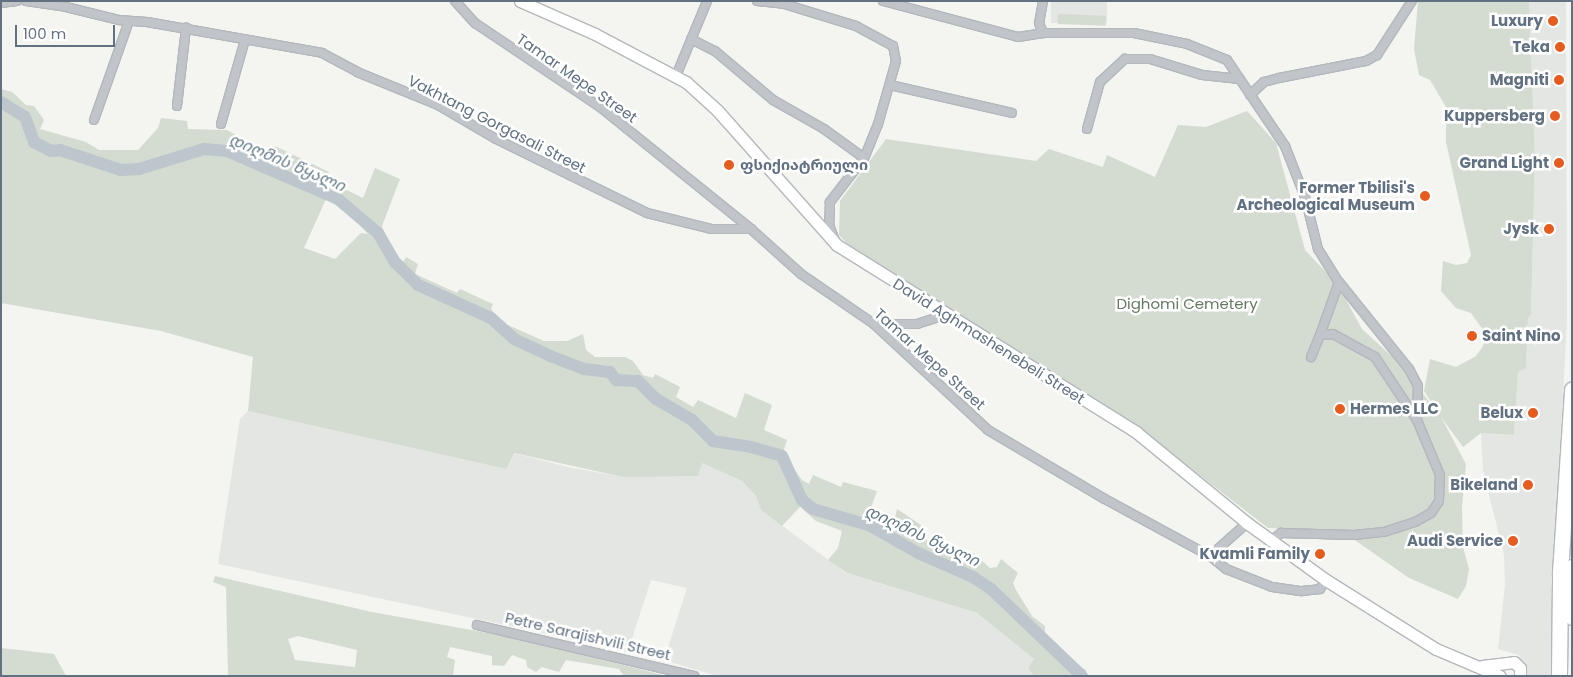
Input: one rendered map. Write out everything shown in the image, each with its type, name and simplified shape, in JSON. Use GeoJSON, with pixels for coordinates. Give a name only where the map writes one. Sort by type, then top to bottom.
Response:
{"type":"FeatureCollection","features":[{"type":"Feature","properties":{"kind":"highway"},"geometry":{"type":"LineString","coordinates":[[1559,676],[1560,572],[1572,389]]}},
{"type":"Feature","properties":{"kind":"highway"},"geometry":{"type":"LineString","coordinates":[[1572,567],[1572,617]]}},
{"type":"Feature","properties":{"kind":"street"},"geometry":{"type":"LineString","coordinates":[[1,3],[17,1]]}},
{"type":"Feature","properties":{"kind":"street","name":"Vakhtang Gorgasali Street"},"geometry":{"type":"LineString","coordinates":[[26,1],[129,21],[186,28],[322,53],[357,72],[438,105],[496,139],[647,213],[712,229],[751,228]]}},
{"type":"Feature","properties":{"kind":"street","name":"Tamar Mepe Street"},"geometry":{"type":"LineString","coordinates":[[455,1],[475,23],[600,107],[751,228],[801,274],[874,324],[988,430],[1103,498],[1210,556],[1226,569],[1272,587],[1312,592],[1320,588],[1326,580]]}},
{"type":"Feature","properties":{"kind":"street","name":"David Aghmashenebeli Street"},"geometry":{"type":"LineString","coordinates":[[520,1],[676,76],[696,89],[837,245],[1136,432],[1271,541],[1326,580],[1406,632],[1475,666],[1501,676]]}},
{"type":"Feature","properties":{"kind":"street"},"geometry":{"type":"LineString","coordinates":[[676,76],[707,1]]}},
{"type":"Feature","properties":{"kind":"street"},"geometry":{"type":"LineString","coordinates":[[757,1],[784,4],[856,26],[893,46],[896,61],[890,85],[864,158],[830,202],[830,225],[837,245]]}},
{"type":"Feature","properties":{"kind":"street"},"geometry":{"type":"LineString","coordinates":[[883,1],[1018,37],[1043,33],[1117,32],[1161,37],[1210,51],[1227,60],[1285,146],[1305,197],[1318,249],[1339,282],[1409,369],[1418,386],[1417,420]]}},
{"type":"Feature","properties":{"kind":"street"},"geometry":{"type":"LineString","coordinates":[[1043,1],[1039,23],[1043,33]]}},
{"type":"Feature","properties":{"kind":"street"},"geometry":{"type":"LineString","coordinates":[[1250,95],[1264,82],[1366,62],[1377,55],[1412,1]]}},
{"type":"Feature","properties":{"kind":"street"},"geometry":{"type":"LineString","coordinates":[[94,120],[129,21]]}},
{"type":"Feature","properties":{"kind":"street"},"geometry":{"type":"LineString","coordinates":[[177,106],[186,28]]}},
{"type":"Feature","properties":{"kind":"street"},"geometry":{"type":"LineString","coordinates":[[691,39],[715,51],[773,100],[824,129],[864,158]]}},
{"type":"Feature","properties":{"kind":"street"},"geometry":{"type":"LineString","coordinates":[[220,124],[245,40]]}},
{"type":"Feature","properties":{"kind":"street"},"geometry":{"type":"LineString","coordinates":[[1087,129],[1100,82],[1125,59],[1150,59],[1202,75],[1240,80]]}},
{"type":"Feature","properties":{"kind":"street"},"geometry":{"type":"LineString","coordinates":[[890,85],[1012,113]]}},
{"type":"Feature","properties":{"kind":"street"},"geometry":{"type":"LineString","coordinates":[[1311,357],[1339,282]]}},
{"type":"Feature","properties":{"kind":"street"},"geometry":{"type":"LineString","coordinates":[[874,324],[917,324],[946,314]]}},
{"type":"Feature","properties":{"kind":"street"},"geometry":{"type":"LineString","coordinates":[[1271,541],[1281,533],[1354,535],[1384,532],[1431,514],[1439,501],[1440,475],[1417,420],[1374,357],[1333,334],[1320,336]]}},
{"type":"Feature","properties":{"kind":"street"},"geometry":{"type":"LineString","coordinates":[[1210,556],[1247,523]]}},
{"type":"Feature","properties":{"kind":"street","name":"Petre Sarajishvili Street"},"geometry":{"type":"LineString","coordinates":[[477,625],[694,676]]}},
{"type":"Feature","properties":{"kind":"street"},"geometry":{"type":"LineString","coordinates":[[1475,666],[1516,663],[1520,675]]}},
{"type":"Feature","properties":{"kind":"street"},"geometry":{"type":"LineString","coordinates":[[1501,676],[1505,664]]}},
{"type":"Feature","properties":{"kind":"shaded area"},"geometry":{"type":"Polygon","coordinates":[[[1051,1],[1107,1],[1107,23],[1051,23],[1051,1]]]}},
{"type":"Feature","properties":{"kind":"shaded area"},"geometry":{"type":"Polygon","coordinates":[[[1529,1],[1566,1],[1567,317],[1554,580],[1555,676],[1523,676],[1519,655],[1498,649],[1505,585],[1504,555],[1483,470],[1481,433],[1514,435],[1518,372],[1526,368],[1528,318],[1531,315],[1535,158],[1529,1]]]}},
{"type":"Feature","properties":{"kind":"shaded area"},"geometry":{"type":"Polygon","coordinates":[[[248,411],[506,469],[513,453],[568,467],[623,477],[702,463],[742,481],[756,496],[761,510],[846,573],[977,613],[1034,659],[1028,668],[1034,676],[717,676],[664,660],[687,588],[651,580],[628,651],[218,564],[240,419],[248,411]]]}},
{"type":"Feature","properties":{"kind":"green space","name":"Dighomi Cemetery"},"geometry":{"type":"Polygon","coordinates":[[[1418,1],[1529,1],[1535,158],[1531,315],[1528,318],[1526,368],[1518,372],[1514,435],[1481,433],[1463,447],[1441,417],[1466,464],[1462,507],[1463,547],[1469,569],[1466,586],[1458,599],[1409,578],[1342,531],[1268,528],[1140,429],[851,248],[839,235],[840,201],[886,139],[1036,161],[1049,149],[1103,167],[1107,155],[1155,177],[1178,125],[1206,127],[1247,111],[1276,143],[1305,250],[1338,285],[1362,329],[1396,360],[1439,414],[1424,391],[1430,359],[1456,367],[1476,356],[1483,346],[1486,334],[1471,313],[1456,308],[1441,291],[1443,261],[1456,265],[1467,263],[1471,255],[1446,142],[1446,107],[1430,80],[1419,75],[1414,49],[1418,1]]]}},
{"type":"Feature","properties":{"kind":"green space"},"geometry":{"type":"Polygon","coordinates":[[[1058,14],[1106,16],[1106,26],[1058,24],[1058,14]]]}},
{"type":"Feature","properties":{"kind":"green space"},"geometry":{"type":"Polygon","coordinates":[[[1,89],[12,92],[26,105],[34,106],[44,120],[40,129],[86,142],[99,150],[138,150],[158,128],[161,118],[187,121],[188,129],[227,130],[270,155],[275,146],[329,172],[326,180],[363,198],[375,168],[400,179],[382,226],[392,252],[402,264],[406,257],[418,264],[415,274],[457,293],[460,289],[493,304],[491,309],[501,322],[544,341],[567,341],[583,334],[586,350],[595,357],[625,357],[633,361],[643,375],[653,378],[655,374],[680,387],[676,397],[693,407],[698,400],[736,418],[745,393],[772,405],[764,430],[787,440],[783,453],[802,480],[809,484],[813,475],[841,487],[843,482],[877,491],[868,516],[881,523],[895,518],[897,509],[921,525],[919,535],[945,551],[961,558],[967,558],[972,552],[990,568],[997,567],[1001,559],[1018,573],[1013,583],[1032,616],[1045,626],[1045,633],[1078,666],[1086,670],[1086,676],[1034,676],[1028,668],[1034,659],[977,613],[847,573],[828,560],[838,548],[842,531],[816,521],[800,507],[782,526],[761,510],[756,496],[742,481],[702,463],[698,476],[623,477],[514,453],[506,469],[248,411],[253,357],[161,331],[1,303],[1,89]],[[326,199],[304,248],[335,259],[361,233],[368,234],[347,212],[326,199]]]}},
{"type":"Feature","properties":{"kind":"green space"},"geometry":{"type":"Polygon","coordinates":[[[215,576],[372,612],[510,637],[667,676],[624,676],[619,669],[566,660],[559,672],[542,667],[536,672],[527,667],[526,660],[512,655],[504,666],[492,665],[492,656],[450,647],[447,657],[455,660],[453,676],[228,676],[226,587],[213,582],[215,576]],[[298,636],[288,639],[295,660],[355,667],[357,650],[298,636]]]}},
{"type":"Feature","properties":{"kind":"green space"},"geometry":{"type":"Polygon","coordinates":[[[1,648],[54,654],[66,676],[1,676],[1,648]]]}},
{"type":"Feature","properties":{"kind":"waterway","name":"დიღმის წყალი"},"geometry":{"type":"LineString","coordinates":[[1,102],[25,117],[34,142],[51,151],[60,150],[121,170],[139,169],[204,149],[227,151],[338,199],[378,233],[395,262],[418,285],[491,318],[514,339],[550,356],[584,369],[610,372],[616,380],[638,381],[656,399],[692,420],[713,441],[751,447],[782,456],[802,500],[813,509],[871,526],[918,553],[973,577],[991,589],[1082,676]]}},
{"type":"Feature","properties":{"kind":"place","name":"Luxury"},"geometry":{"type":"Point","coordinates":[1553,21]}},
{"type":"Feature","properties":{"kind":"place","name":"Teka"},"geometry":{"type":"Point","coordinates":[1560,47]}},
{"type":"Feature","properties":{"kind":"place","name":"Magniti"},"geometry":{"type":"Point","coordinates":[1559,80]}},
{"type":"Feature","properties":{"kind":"place","name":"Kuppersberg"},"geometry":{"type":"Point","coordinates":[1555,116]}},
{"type":"Feature","properties":{"kind":"place","name":"Grand Light"},"geometry":{"type":"Point","coordinates":[1559,163]}},
{"type":"Feature","properties":{"kind":"place","name":"ფსიქიატრიული"},"geometry":{"type":"Point","coordinates":[729,165]}},
{"type":"Feature","properties":{"kind":"place","name":"Former Tbilisi's Archeological Museum"},"geometry":{"type":"Point","coordinates":[1425,196]}},
{"type":"Feature","properties":{"kind":"place","name":"Jysk"},"geometry":{"type":"Point","coordinates":[1549,229]}},
{"type":"Feature","properties":{"kind":"place","name":"Saint Nino"},"geometry":{"type":"Point","coordinates":[1472,336]}},
{"type":"Feature","properties":{"kind":"place","name":"Hermes LLC"},"geometry":{"type":"Point","coordinates":[1340,409]}},
{"type":"Feature","properties":{"kind":"place","name":"Belux"},"geometry":{"type":"Point","coordinates":[1533,413]}},
{"type":"Feature","properties":{"kind":"place","name":"Bikeland"},"geometry":{"type":"Point","coordinates":[1528,485]}},
{"type":"Feature","properties":{"kind":"place","name":"Audi Service"},"geometry":{"type":"Point","coordinates":[1513,541]}},
{"type":"Feature","properties":{"kind":"place","name":"Kvamli Family"},"geometry":{"type":"Point","coordinates":[1320,554]}}]}
